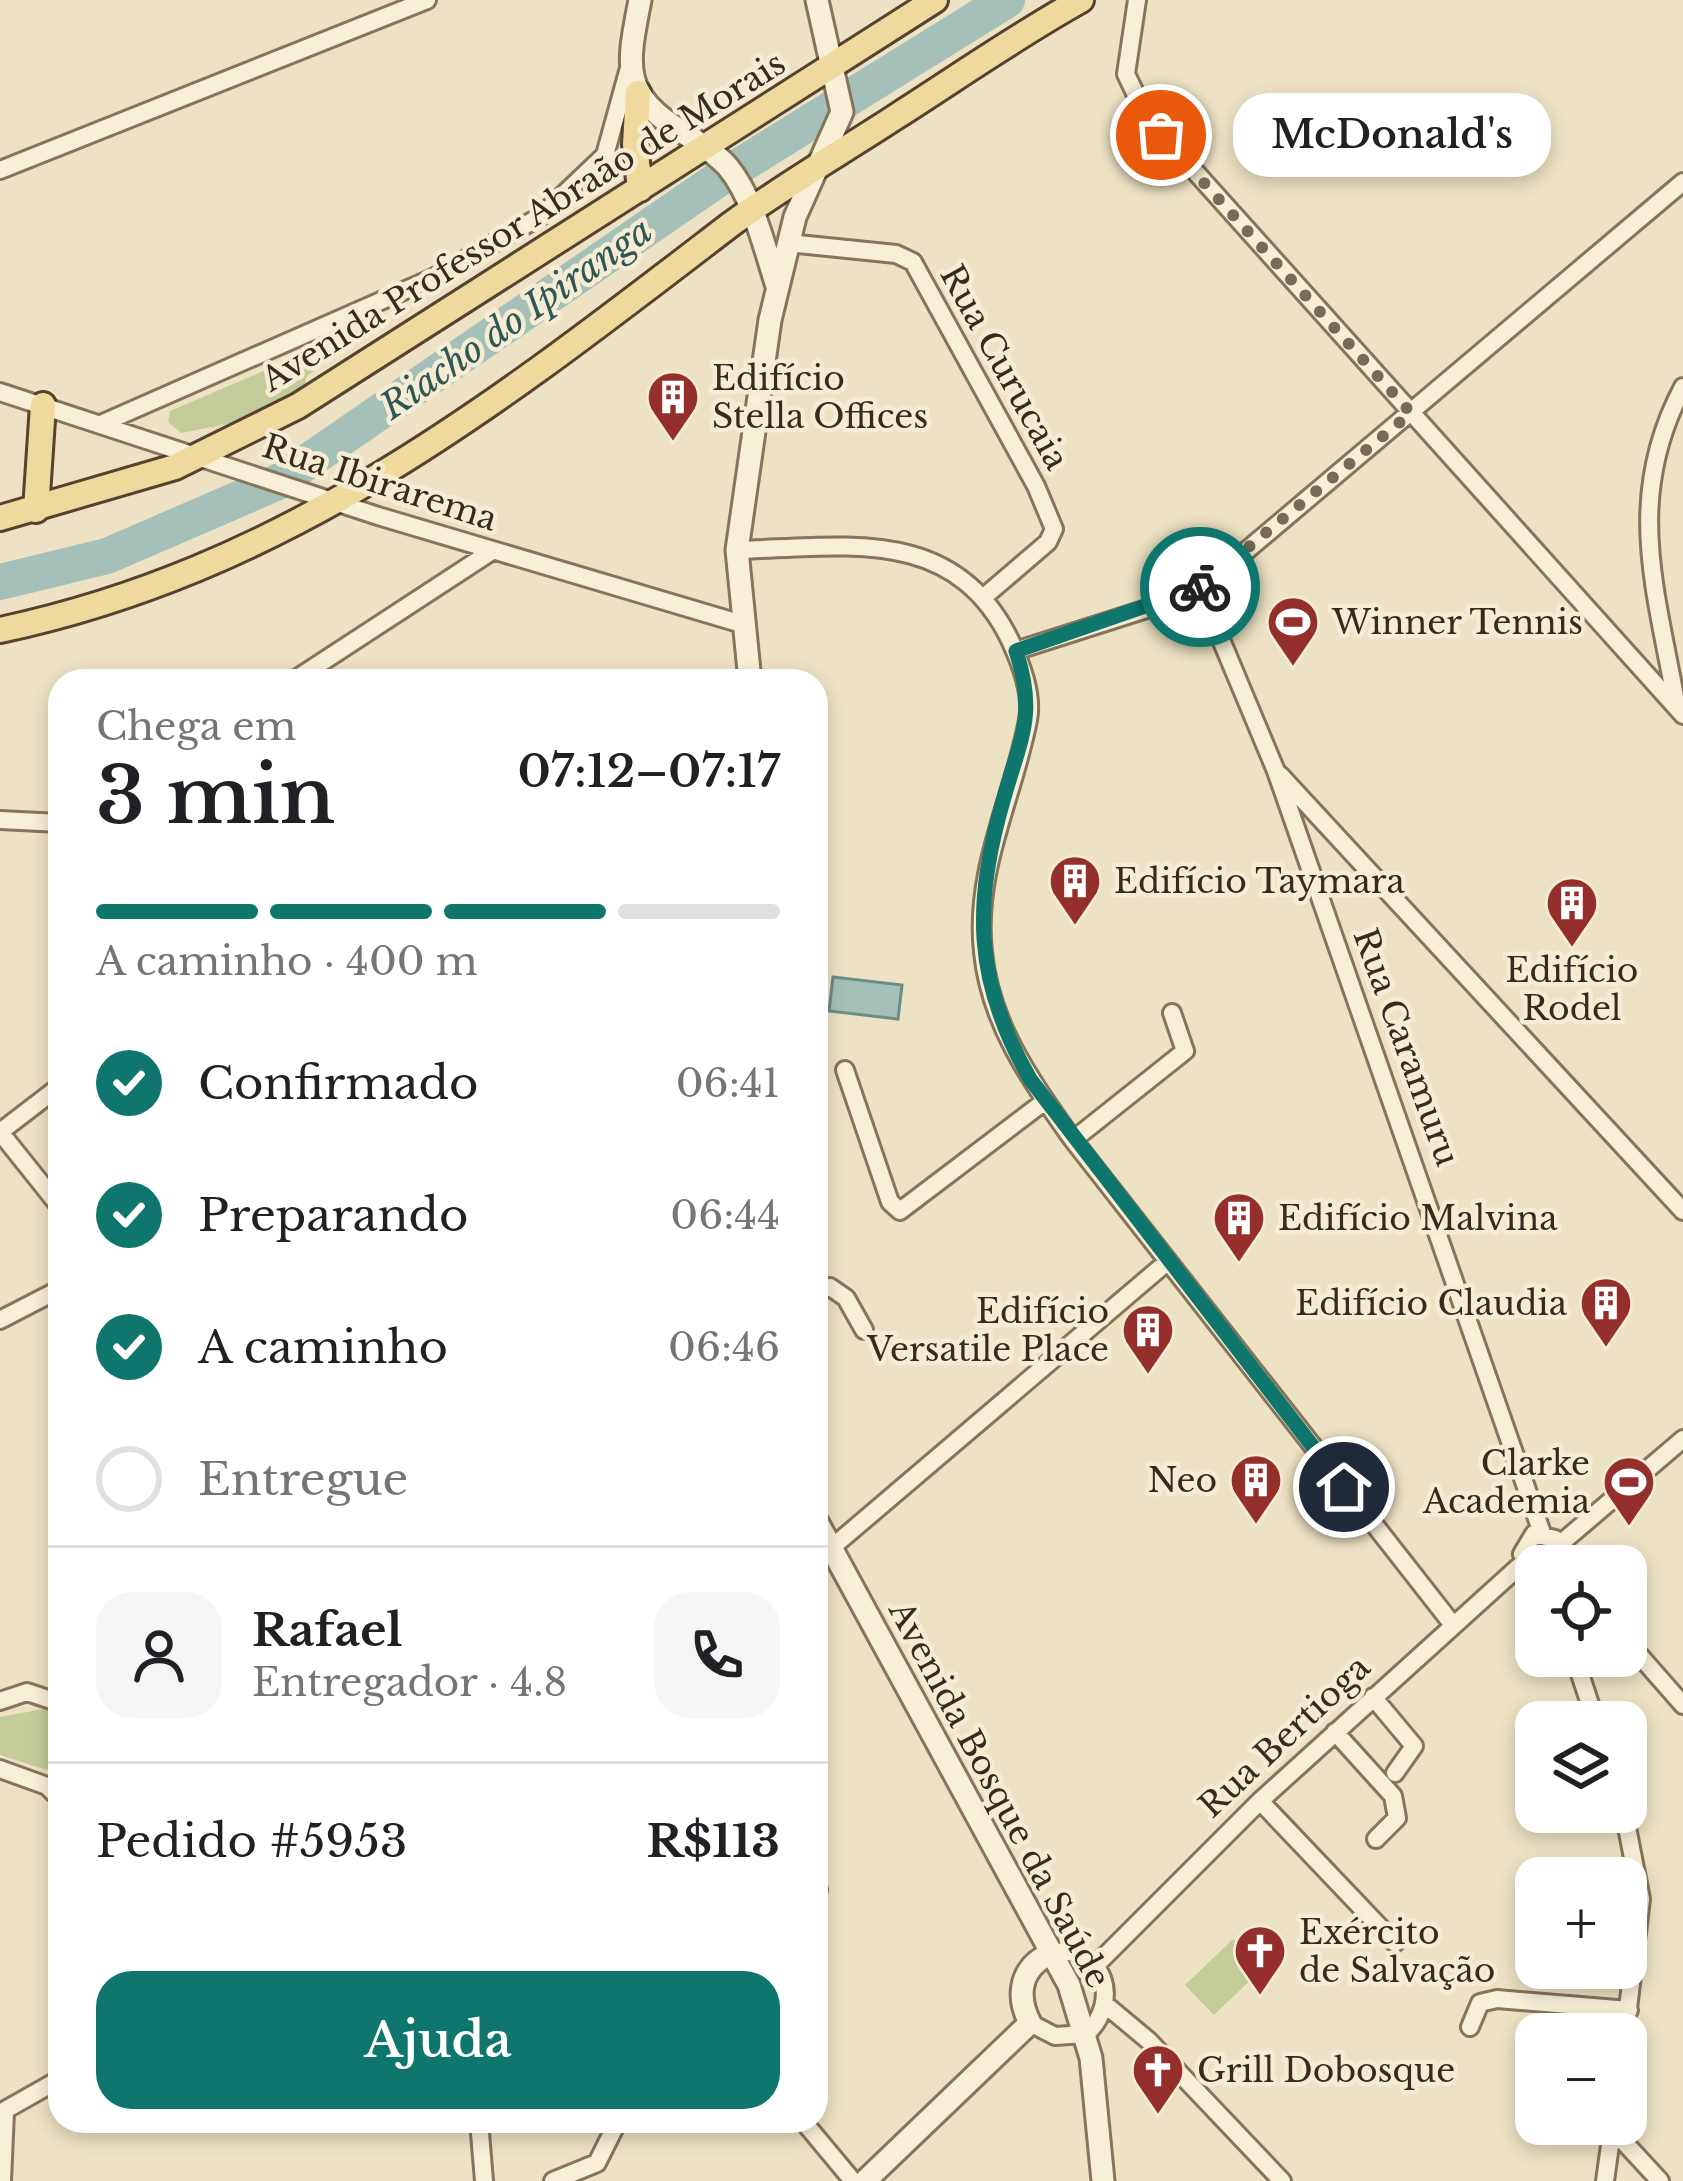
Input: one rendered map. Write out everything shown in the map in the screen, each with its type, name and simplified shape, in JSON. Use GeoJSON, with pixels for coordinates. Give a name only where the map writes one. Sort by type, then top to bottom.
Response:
{"type":"FeatureCollection","features":[{"type":"Feature","properties":{"kind":"main road","name":"Avenida Professor Abraão de Morais"},"geometry":{"type":"LineString","coordinates":[[0,518],[205,455],[415,336],[640,189],[711,152],[832,63],[934,0]]}},
{"type":"Feature","properties":{"kind":"main road"},"geometry":{"type":"LineString","coordinates":[[0,630],[140,592],[238,554],[485,412],[747,199],[818,168],[1081,0]]}},
{"type":"Feature","properties":{"kind":"main road"},"geometry":{"type":"LineString","coordinates":[[638,93],[635,144],[640,189]]}},
{"type":"Feature","properties":{"kind":"main road"},"geometry":{"type":"LineString","coordinates":[[36,510],[44,458],[43,404]]}},
{"type":"Feature","properties":{"kind":"street"},"geometry":{"type":"LineString","coordinates":[[0,170],[427,0]]}},
{"type":"Feature","properties":{"kind":"street"},"geometry":{"type":"LineString","coordinates":[[103,423],[465,262],[564,198],[605,155],[629,68],[640,0]]}},
{"type":"Feature","properties":{"kind":"street"},"geometry":{"type":"LineString","coordinates":[[748,669],[737,550],[777,287],[788,243],[842,112],[817,0]]}},
{"type":"Feature","properties":{"kind":"street"},"geometry":{"type":"LineString","coordinates":[[1136,0],[1126,74],[1134,99],[1680,711]]}},
{"type":"Feature","properties":{"kind":"street"},"geometry":{"type":"LineString","coordinates":[[629,68],[638,93],[663,120],[711,152],[747,199],[777,287]]}},
{"type":"Feature","properties":{"kind":"street"},"geometry":{"type":"LineString","coordinates":[[1016,651],[1199,587],[1683,182]]}},
{"type":"Feature","properties":{"kind":"street"},"geometry":{"type":"LineString","coordinates":[[1668,194],[1683,211]]}},
{"type":"Feature","properties":{"kind":"street","name":"Rua Curucaia"},"geometry":{"type":"LineString","coordinates":[[788,243],[878,251],[913,262],[973,368],[1054,525],[1048,542],[985,596]]}},
{"type":"Feature","properties":{"kind":"street"},"geometry":{"type":"LineString","coordinates":[[1680,711],[1648,565],[1647,515],[1664,433],[1683,388]]}},
{"type":"Feature","properties":{"kind":"street","name":"Rua Ibirarema"},"geometry":{"type":"LineString","coordinates":[[0,392],[492,551],[742,624]]}},
{"type":"Feature","properties":{"kind":"street"},"geometry":{"type":"LineString","coordinates":[[737,550],[898,551],[939,562],[985,596],[1016,651],[1029,716],[987,865],[982,948],[1001,1024],[1073,1140],[1453,1625]]}},
{"type":"Feature","properties":{"kind":"street"},"geometry":{"type":"LineString","coordinates":[[311,669],[492,551]]}},
{"type":"Feature","properties":{"kind":"street","name":"Rua Caramuru"},"geometry":{"type":"LineString","coordinates":[[1199,587],[1276,771],[1542,1533]]}},
{"type":"Feature","properties":{"kind":"street"},"geometry":{"type":"LineString","coordinates":[[320,669],[321,662]]}},
{"type":"Feature","properties":{"kind":"street"},"geometry":{"type":"LineString","coordinates":[[1276,771],[1683,1211]]}},
{"type":"Feature","properties":{"kind":"street"},"geometry":{"type":"LineString","coordinates":[[0,820],[48,822]]}},
{"type":"Feature","properties":{"kind":"street"},"geometry":{"type":"LineString","coordinates":[[1073,1140],[1185,1051],[1172,1013]]}},
{"type":"Feature","properties":{"kind":"street"},"geometry":{"type":"LineString","coordinates":[[845,1070],[896,1210],[914,1204],[1046,1101]]}},
{"type":"Feature","properties":{"kind":"street"},"geometry":{"type":"LineString","coordinates":[[48,1095],[0,1132],[48,1192]]}},
{"type":"Feature","properties":{"kind":"street"},"geometry":{"type":"LineString","coordinates":[[828,1552],[1167,1262]]}},
{"type":"Feature","properties":{"kind":"street"},"geometry":{"type":"LineString","coordinates":[[828,1288],[841,1293],[864,1330]]}},
{"type":"Feature","properties":{"kind":"street"},"geometry":{"type":"LineString","coordinates":[[0,1320],[48,1295]]}},
{"type":"Feature","properties":{"kind":"street"},"geometry":{"type":"LineString","coordinates":[[1574,1545],[1683,1439]]}},
{"type":"Feature","properties":{"kind":"street"},"geometry":{"type":"LineString","coordinates":[[1528,1545],[1527,1539],[1542,1533],[1550,1545]]}},
{"type":"Feature","properties":{"kind":"street","name":"Avenida Bosque da Saúde"},"geometry":{"type":"LineString","coordinates":[[828,1562],[1052,1953],[1086,2033],[1103,2181]]}},
{"type":"Feature","properties":{"kind":"street","name":"Rua Bertioga"},"geometry":{"type":"LineString","coordinates":[[1096,1966],[1372,1697],[1515,1577]]}},
{"type":"Feature","properties":{"kind":"street"},"geometry":{"type":"LineString","coordinates":[[1647,1664],[1683,1705]]}},
{"type":"Feature","properties":{"kind":"street"},"geometry":{"type":"LineString","coordinates":[[0,1702],[28,1692],[48,1699]]}},
{"type":"Feature","properties":{"kind":"street"},"geometry":{"type":"LineString","coordinates":[[1372,1697],[1414,1746],[1395,1773]]}},
{"type":"Feature","properties":{"kind":"street"},"geometry":{"type":"LineString","coordinates":[[1335,1732],[1396,1801],[1397,1818],[1376,1839]]}},
{"type":"Feature","properties":{"kind":"street"},"geometry":{"type":"LineString","coordinates":[[0,1769],[48,1787]]}},
{"type":"Feature","properties":{"kind":"street"},"geometry":{"type":"LineString","coordinates":[[1260,1802],[1395,1943]]}},
{"type":"Feature","properties":{"kind":"street"},"geometry":{"type":"LineString","coordinates":[[1628,1833],[1641,1899],[1628,2013]]}},
{"type":"Feature","properties":{"kind":"street"},"geometry":{"type":"LineString","coordinates":[[1052,1953],[1078,1953],[1096,1966],[1106,1981],[1107,2006],[1086,2033],[1055,2036],[1030,2023],[1022,2008],[1023,1979],[1039,1959],[1052,1953]]}},
{"type":"Feature","properties":{"kind":"street"},"geometry":{"type":"LineString","coordinates":[[1470,2027],[1480,2003],[1497,1999],[1629,2010]]}},
{"type":"Feature","properties":{"kind":"street"},"geometry":{"type":"LineString","coordinates":[[1107,2006],[1149,2041],[1282,2181]]}},
{"type":"Feature","properties":{"kind":"street"},"geometry":{"type":"LineString","coordinates":[[865,2181],[1030,2023]]}},
{"type":"Feature","properties":{"kind":"street"},"geometry":{"type":"LineString","coordinates":[[2,2181],[3,2113],[48,2086]]}},
{"type":"Feature","properties":{"kind":"street"},"geometry":{"type":"LineString","coordinates":[[480,2133],[484,2181]]}},
{"type":"Feature","properties":{"kind":"street"},"geometry":{"type":"LineString","coordinates":[[554,2181],[597,2163],[612,2133]]}},
{"type":"Feature","properties":{"kind":"street"},"geometry":{"type":"LineString","coordinates":[[813,2133],[854,2181]]}},
{"type":"Feature","properties":{"kind":"street"},"geometry":{"type":"LineString","coordinates":[[1605,2181],[1610,2145]]}},
{"type":"Feature","properties":{"kind":"street"},"geometry":{"type":"LineString","coordinates":[[1629,2145],[1660,2181]]}},
{"type":"Feature","properties":{"kind":"green space"},"geometry":{"type":"Polygon","coordinates":[[[343,337],[349,346],[307,376],[302,393],[242,421],[181,433],[168,422],[170,411],[343,337]]]}},
{"type":"Feature","properties":{"kind":"green space"},"geometry":{"type":"Polygon","coordinates":[[[48,1708],[48,1770],[0,1755],[0,1717],[48,1708]]]}},
{"type":"Feature","properties":{"kind":"green space"},"geometry":{"type":"Polygon","coordinates":[[[1233,1939],[1262,1969],[1214,2015],[1185,1985],[1233,1939]]]}},
{"type":"Feature","properties":{"kind":"water"},"geometry":{"type":"Polygon","coordinates":[[[833,977],[902,985],[898,1019],[829,1011],[833,977]]]}},
{"type":"Feature","properties":{"kind":"waterway","name":"Riacho do Ipiranga"},"geometry":{"type":"LineString","coordinates":[[0,582],[107,556],[278,482],[720,178],[1007,0]]}},
{"type":"Feature","properties":{"kind":"way so far"},"geometry":{"type":"LineString","coordinates":[[1161,135],[1411,413],[1200,587]]}},
{"type":"Feature","properties":{"kind":"place","name":"McDonald's"},"geometry":{"type":"Point","coordinates":[1161,135]}},
{"type":"Feature","properties":{"kind":"place","name":"Edifício Stella Offices"},"geometry":{"type":"Point","coordinates":[673,443]}},
{"type":"Feature","properties":{"kind":"place","name":"Winner Tennis"},"geometry":{"type":"Point","coordinates":[1293,668]}},
{"type":"Feature","properties":{"kind":"place","name":"Edifício Taymara"},"geometry":{"type":"Point","coordinates":[1075,927]}},
{"type":"Feature","properties":{"kind":"place","name":"Edifício Rodel"},"geometry":{"type":"Point","coordinates":[1572,949]}},
{"type":"Feature","properties":{"kind":"place","name":"Edifício Malvina"},"geometry":{"type":"Point","coordinates":[1239,1264]}},
{"type":"Feature","properties":{"kind":"place","name":"Edifício Claudia"},"geometry":{"type":"Point","coordinates":[1606,1349]}},
{"type":"Feature","properties":{"kind":"place","name":"Edifício Versatile Place"},"geometry":{"type":"Point","coordinates":[1148,1376]}},
{"type":"Feature","properties":{"kind":"place","name":"Neo"},"geometry":{"type":"Point","coordinates":[1256,1526]}},
{"type":"Feature","properties":{"kind":"place","name":"Clarke Academia"},"geometry":{"type":"Point","coordinates":[1629,1528]}},
{"type":"Feature","properties":{"kind":"place","name":"Exército de Salvação"},"geometry":{"type":"Point","coordinates":[1260,1997]}},
{"type":"Feature","properties":{"kind":"place","name":"Grill Dobosque"},"geometry":{"type":"Point","coordinates":[1158,2116]}},
{"type":"Feature","properties":{"kind":"route"},"geometry":{"type":"LineString","coordinates":[[1200,587],[1016,651],[1029,716],[987,865],[982,904],[986,979],[1001,1024],[1030,1079],[1344,1487]]}}]}
